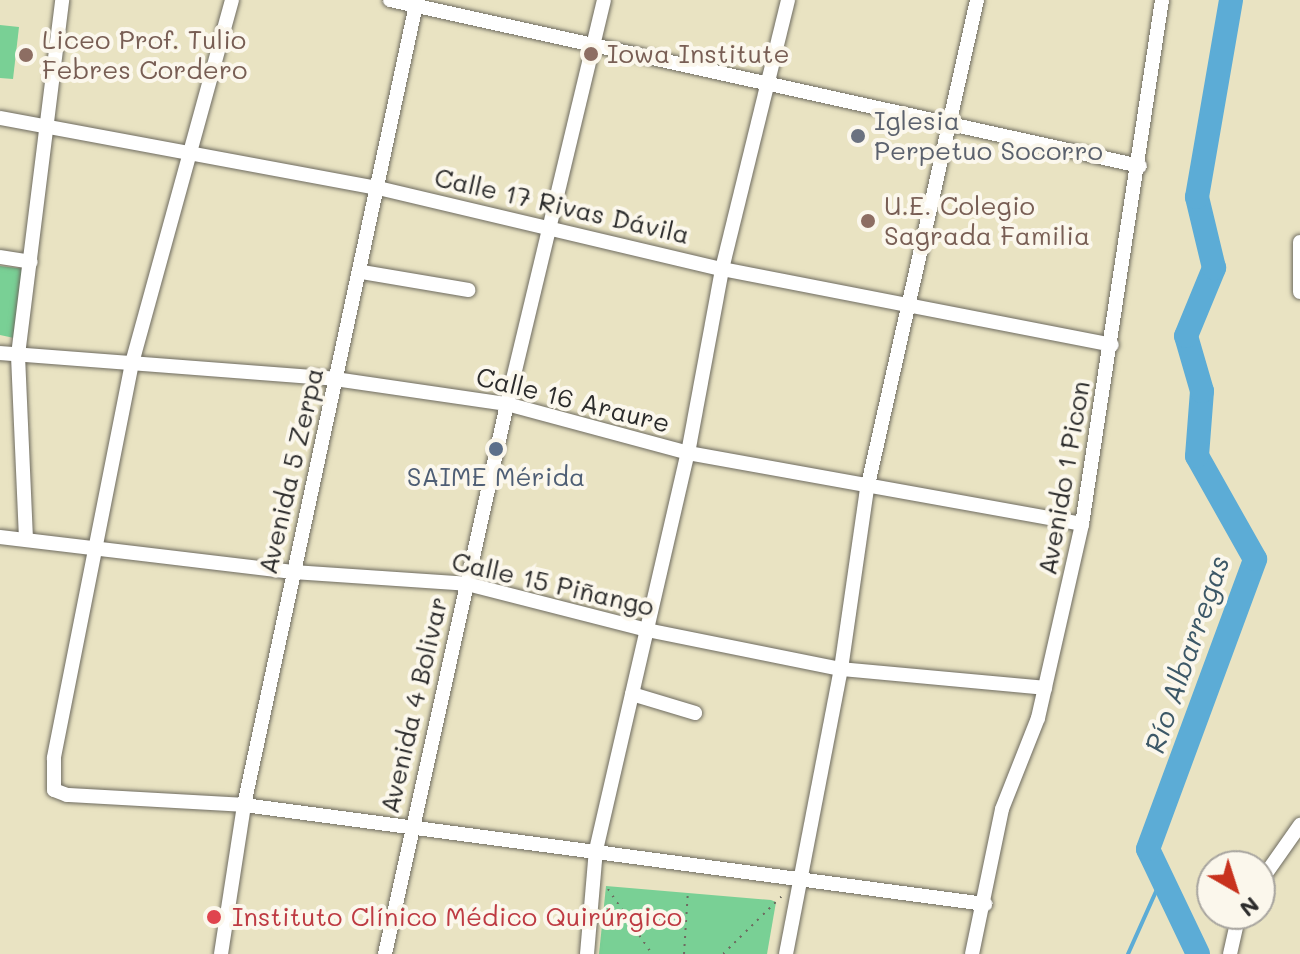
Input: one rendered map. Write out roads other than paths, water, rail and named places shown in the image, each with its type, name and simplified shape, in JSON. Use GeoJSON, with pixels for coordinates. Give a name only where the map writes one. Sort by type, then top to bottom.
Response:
{"type":"FeatureCollection","features":[{"type":"Feature","properties":{"kind":"street"},"geometry":{"type":"LineString","coordinates":[[26,539],[18,355],[62,0]]}},
{"type":"Feature","properties":{"kind":"street"},"geometry":{"type":"LineString","coordinates":[[232,0],[132,363],[54,758],[52,786],[67,795],[244,805],[803,877],[985,904]]}},
{"type":"Feature","properties":{"kind":"street"},"geometry":{"type":"LineString","coordinates":[[390,0],[417,3],[593,49],[1140,166]]}},
{"type":"Feature","properties":{"kind":"street","name":"Avenida 4 Bolivar"},"geometry":{"type":"LineString","coordinates":[[385,954],[507,404],[604,0]]}},
{"type":"Feature","properties":{"kind":"street"},"geometry":{"type":"LineString","coordinates":[[587,954],[596,850],[688,453],[722,269],[788,0]]}},
{"type":"Feature","properties":{"kind":"street"},"geometry":{"type":"LineString","coordinates":[[786,954],[841,669],[867,489],[906,302],[977,0]]}},
{"type":"Feature","properties":{"kind":"street","name":"Avenido 1 Picon"},"geometry":{"type":"LineString","coordinates":[[972,954],[985,904],[1002,809],[1027,752],[1045,688],[1082,524],[1140,166],[1162,0]]}},
{"type":"Feature","properties":{"kind":"street","name":"Avenida 5 Zerpa"},"geometry":{"type":"LineString","coordinates":[[221,954],[244,805],[335,379],[362,272],[374,187],[417,3]]}},
{"type":"Feature","properties":{"kind":"street","name":"Calle 17 Rivas Dávila"},"geometry":{"type":"LineString","coordinates":[[0,118],[47,124],[374,187],[549,225],[722,269],[906,302],[1112,345]]}},
{"type":"Feature","properties":{"kind":"street"},"geometry":{"type":"LineString","coordinates":[[1300,242],[1300,292]]}},
{"type":"Feature","properties":{"kind":"street"},"geometry":{"type":"LineString","coordinates":[[0,257],[31,262]]}},
{"type":"Feature","properties":{"kind":"street"},"geometry":{"type":"LineString","coordinates":[[362,272],[468,290]]}},
{"type":"Feature","properties":{"kind":"street","name":"Calle 16 Araure"},"geometry":{"type":"LineString","coordinates":[[0,353],[335,379],[507,404],[688,453],[867,489],[1082,524]]}},
{"type":"Feature","properties":{"kind":"street","name":"Calle 15 Piñango"},"geometry":{"type":"LineString","coordinates":[[0,537],[293,572],[467,584],[647,630],[841,669],[1045,688]]}},
{"type":"Feature","properties":{"kind":"street"},"geometry":{"type":"LineString","coordinates":[[632,694],[695,713]]}},
{"type":"Feature","properties":{"kind":"street"},"geometry":{"type":"LineString","coordinates":[[1276,859],[1300,825]]}},
{"type":"Feature","properties":{"kind":"street"},"geometry":{"type":"LineString","coordinates":[[1230,954],[1235,930]]}},
{"type":"Feature","properties":{"kind":"waterway","name":"Río Albarregas"},"geometry":{"type":"LineString","coordinates":[[1198,954],[1148,849],[1255,559],[1197,456],[1202,391],[1186,336],[1214,268],[1197,197],[1231,0]]}},
{"type":"Feature","properties":{"kind":"waterway"},"geometry":{"type":"LineString","coordinates":[[1128,954],[1162,878]]}},
{"type":"Feature","properties":{"kind":"place","name":"Iowa Institute"},"geometry":{"type":"Point","coordinates":[591,54]}},
{"type":"Feature","properties":{"kind":"place","name":"Liceo Prof. Tulio Febres Cordero"},"geometry":{"type":"Point","coordinates":[26,55]}},
{"type":"Feature","properties":{"kind":"place","name":"Iglesia Perpetuo Socorro"},"geometry":{"type":"Point","coordinates":[858,136]}},
{"type":"Feature","properties":{"kind":"place","name":"U.E. Colegio Sagrada Familia"},"geometry":{"type":"Point","coordinates":[868,221]}},
{"type":"Feature","properties":{"kind":"place","name":"SAIME Mérida"},"geometry":{"type":"Point","coordinates":[496,449]}},
{"type":"Feature","properties":{"kind":"place","name":"Instituto Clínico Médico Quirúrgico"},"geometry":{"type":"Point","coordinates":[214,917]}}]}
